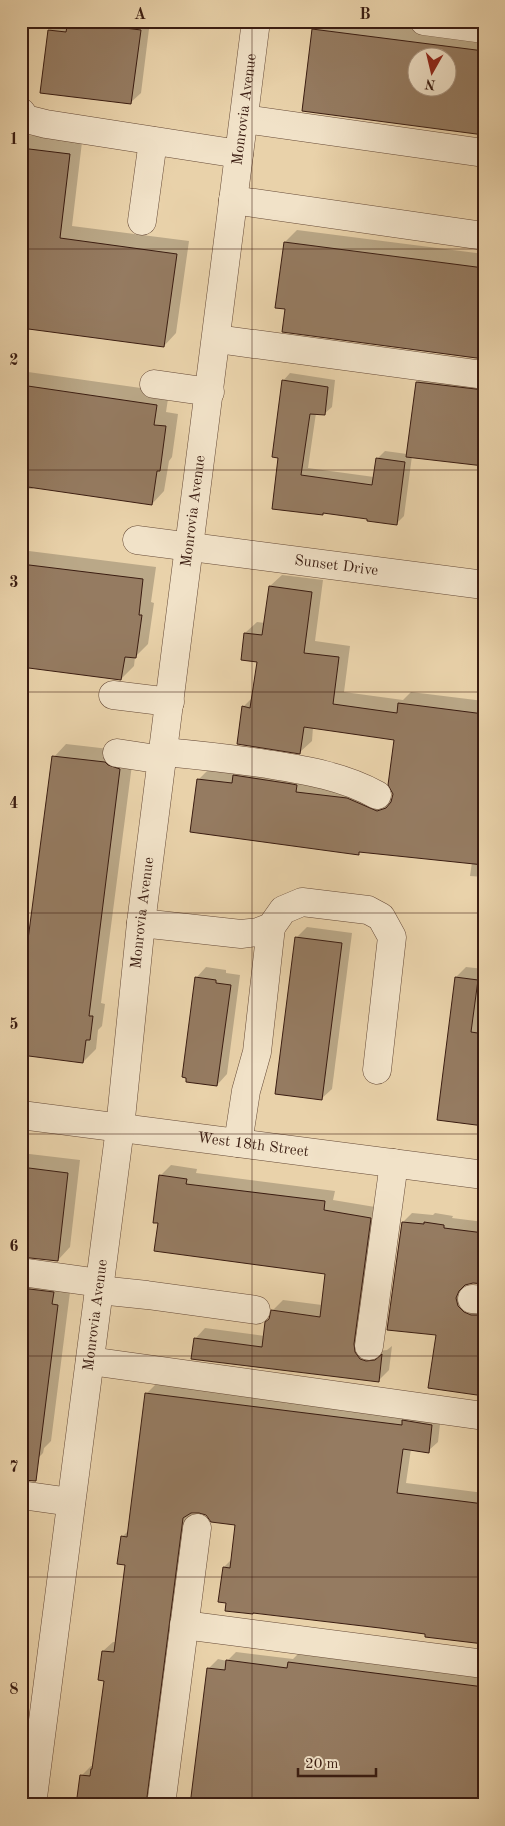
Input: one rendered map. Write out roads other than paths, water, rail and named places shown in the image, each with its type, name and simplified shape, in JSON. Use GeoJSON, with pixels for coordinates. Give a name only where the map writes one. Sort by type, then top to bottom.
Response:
{"type":"FeatureCollection","features":[{"type":"Feature","properties":{"kind":"street","name":"Monrovia Avenue"},"geometry":{"type":"LineString","coordinates":[[32,1805],[33,1705],[71,1502],[100,1287],[120,1128],[141,923],[217,339],[256,21]]}},
{"type":"Feature","properties":{"kind":"street"},"geometry":{"type":"LineString","coordinates":[[424,21],[484,29]]}},
{"type":"Feature","properties":{"kind":"street"},"geometry":{"type":"LineString","coordinates":[[21,112],[26,119],[46,124],[239,154]]}},
{"type":"Feature","properties":{"kind":"street"},"geometry":{"type":"LineString","coordinates":[[244,118],[484,153]]}},
{"type":"Feature","properties":{"kind":"street"},"geometry":{"type":"LineString","coordinates":[[142,221],[153,141]]}},
{"type":"Feature","properties":{"kind":"street"},"geometry":{"type":"LineString","coordinates":[[233,200],[484,236]]}},
{"type":"Feature","properties":{"kind":"street"},"geometry":{"type":"LineString","coordinates":[[217,339],[484,375]]}},
{"type":"Feature","properties":{"kind":"street"},"geometry":{"type":"LineString","coordinates":[[154,384],[210,392]]}},
{"type":"Feature","properties":{"kind":"street","name":"Sunset Drive"},"geometry":{"type":"LineString","coordinates":[[137,540],[484,585]]}},
{"type":"Feature","properties":{"kind":"street"},"geometry":{"type":"LineString","coordinates":[[114,695],[170,702]]}},
{"type":"Feature","properties":{"kind":"street"},"geometry":{"type":"LineString","coordinates":[[117,752],[163,756],[228,758],[293,768],[346,780],[376,795]]}},
{"type":"Feature","properties":{"kind":"street"},"geometry":{"type":"LineString","coordinates":[[238,1143],[246,1091],[257,1052],[271,927],[283,910],[302,902],[368,910],[382,916],[392,937],[377,1070]]}},
{"type":"Feature","properties":{"kind":"street"},"geometry":{"type":"LineString","coordinates":[[141,923],[241,934],[258,932],[271,927]]}},
{"type":"Feature","properties":{"kind":"street","name":"West 18th Street"},"geometry":{"type":"LineString","coordinates":[[21,1115],[484,1175]]}},
{"type":"Feature","properties":{"kind":"street"},"geometry":{"type":"LineString","coordinates":[[369,1346],[394,1163]]}},
{"type":"Feature","properties":{"kind":"street"},"geometry":{"type":"LineString","coordinates":[[21,1272],[100,1287],[256,1310]]}},
{"type":"Feature","properties":{"kind":"street"},"geometry":{"type":"LineString","coordinates":[[90,1361],[484,1416]]}},
{"type":"Feature","properties":{"kind":"street"},"geometry":{"type":"LineString","coordinates":[[21,1495],[71,1502]]}},
{"type":"Feature","properties":{"kind":"street"},"geometry":{"type":"LineString","coordinates":[[161,1805],[197,1528]]}},
{"type":"Feature","properties":{"kind":"street"},"geometry":{"type":"LineString","coordinates":[[184,1625],[484,1664]]}}]}
